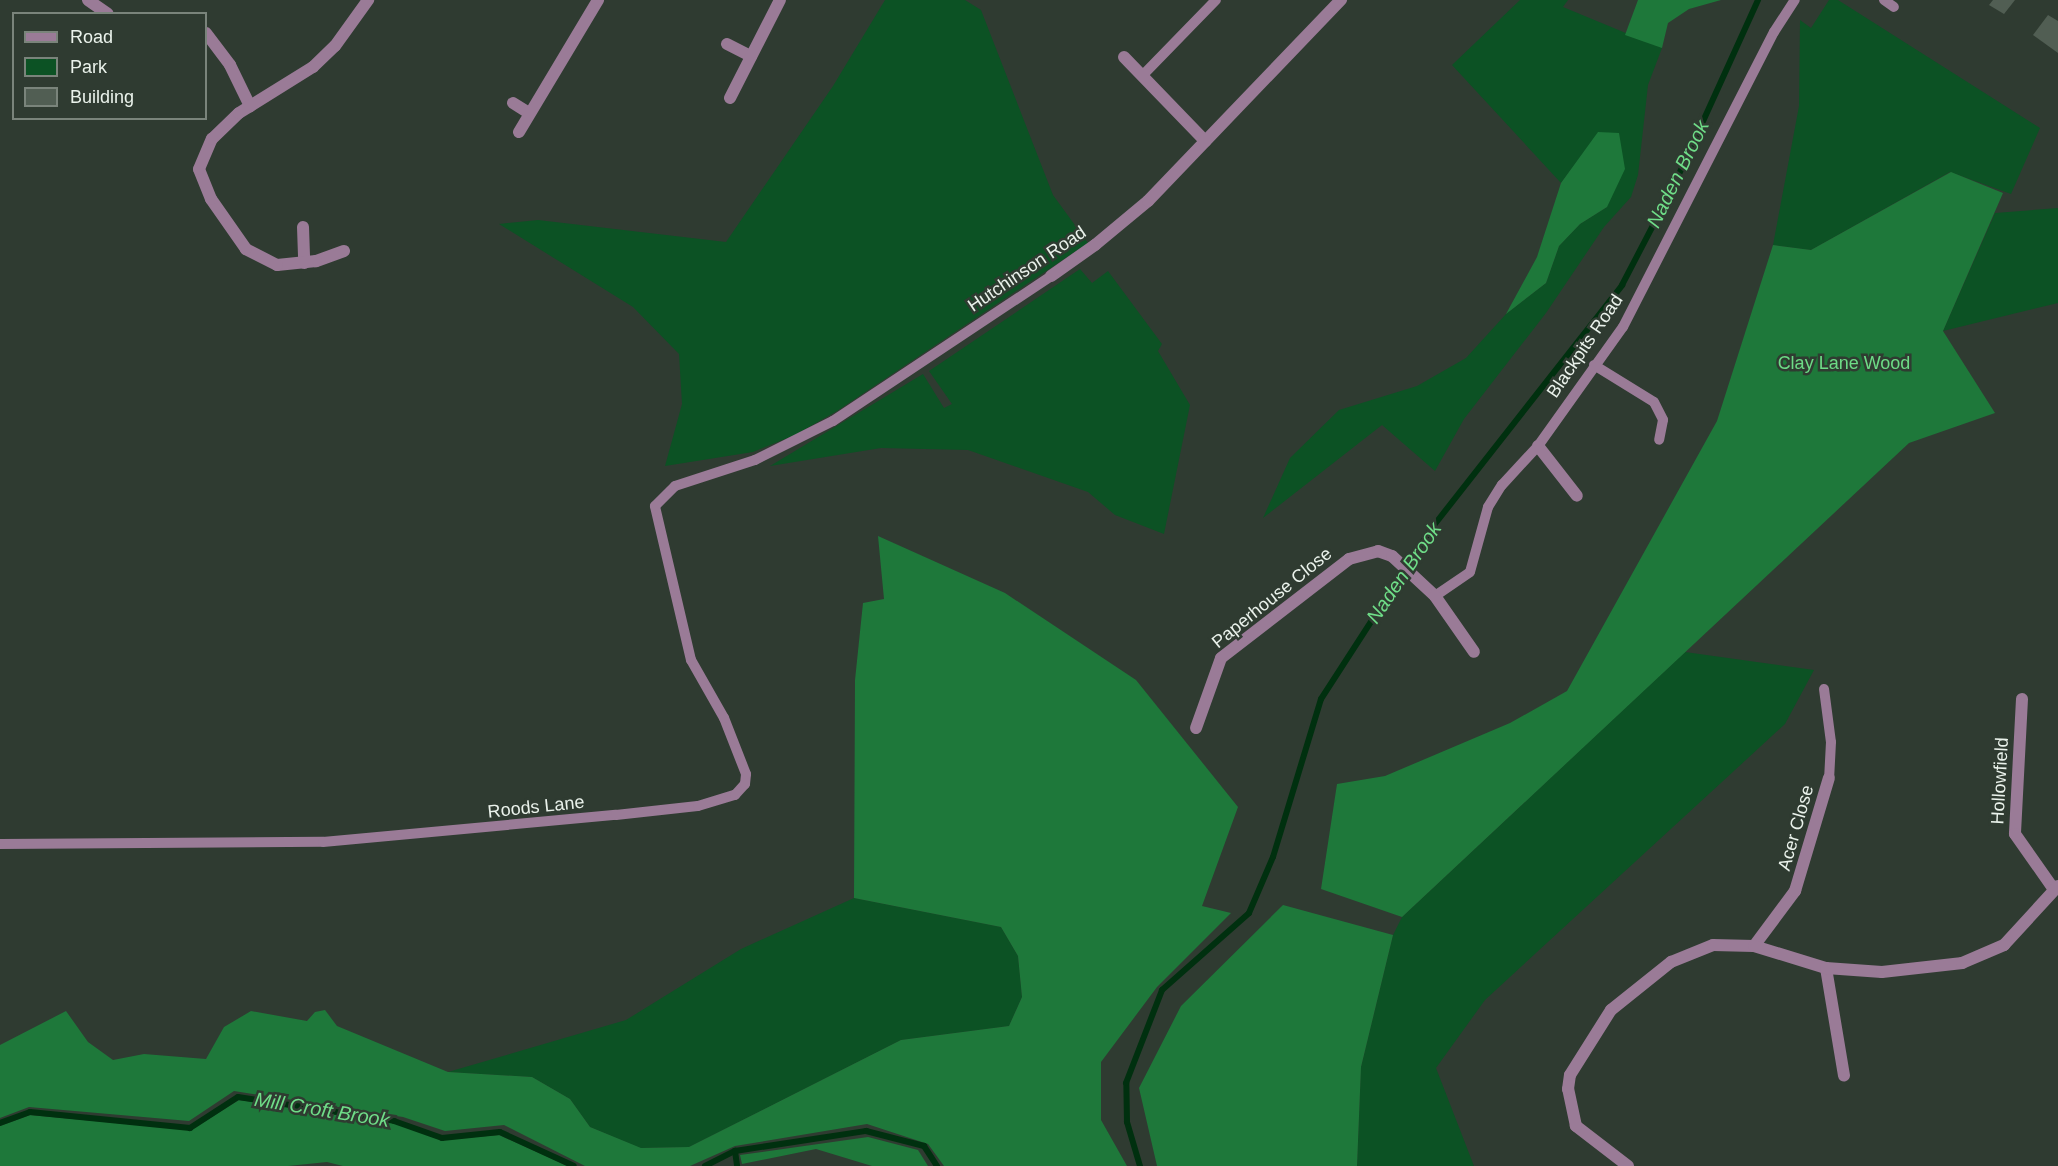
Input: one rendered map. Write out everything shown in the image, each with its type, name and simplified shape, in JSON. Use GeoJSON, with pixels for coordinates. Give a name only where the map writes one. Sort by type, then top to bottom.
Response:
{"type":"FeatureCollection","features":[{"type":"Feature","properties":{"kind":"street"},"geometry":{"type":"LineString","coordinates":[[88,0],[105,12]]}},
{"type":"Feature","properties":{"kind":"street"},"geometry":{"type":"LineString","coordinates":[[344,252],[304,263],[277,265],[246,249],[211,199],[199,169],[212,139],[250,106],[313,67],[335,46],[368,0]]}},
{"type":"Feature","properties":{"kind":"street"},"geometry":{"type":"LineString","coordinates":[[519,132],[598,0]]}},
{"type":"Feature","properties":{"kind":"street"},"geometry":{"type":"LineString","coordinates":[[730,98],[780,0]]}},
{"type":"Feature","properties":{"kind":"street","name":"Hutchinson Road"},"geometry":{"type":"LineString","coordinates":[[1052,276],[1095,246],[1148,201],[1341,0]]}},
{"type":"Feature","properties":{"kind":"street"},"geometry":{"type":"LineString","coordinates":[[207,34],[230,65],[250,106]]}},
{"type":"Feature","properties":{"kind":"street"},"geometry":{"type":"LineString","coordinates":[[726,44],[751,56]]}},
{"type":"Feature","properties":{"kind":"street"},"geometry":{"type":"LineString","coordinates":[[1124,57],[1205,141]]}},
{"type":"Feature","properties":{"kind":"street"},"geometry":{"type":"LineString","coordinates":[[513,103],[529,113]]}},
{"type":"Feature","properties":{"kind":"street"},"geometry":{"type":"LineString","coordinates":[[303,227],[304,263]]}},
{"type":"Feature","properties":{"kind":"street"},"geometry":{"type":"LineString","coordinates":[[1538,446],[1577,496]]}},
{"type":"Feature","properties":{"kind":"street","name":"Paperhouse Close"},"geometry":{"type":"LineString","coordinates":[[1197,728],[1221,658],[1349,559],[1378,551],[1392,556],[1435,596]]}},
{"type":"Feature","properties":{"kind":"street"},"geometry":{"type":"LineString","coordinates":[[1435,596],[1474,652]]}},
{"type":"Feature","properties":{"kind":"street","name":"Hollowfield"},"geometry":{"type":"LineString","coordinates":[[2022,699],[2015,834],[2056,887]]}},
{"type":"Feature","properties":{"kind":"street","name":"Acer Close"},"geometry":{"type":"LineString","coordinates":[[1754,946],[1796,891],[1828,778]]}},
{"type":"Feature","properties":{"kind":"street"},"geometry":{"type":"LineString","coordinates":[[1628,1166],[1576,1126],[1568,1089],[1570,1075],[1611,1010],[1671,962],[1713,945],[1754,946],[1826,968],[1882,972],[1962,963],[2004,945],[2056,887]]}},
{"type":"Feature","properties":{"kind":"street"},"geometry":{"type":"LineString","coordinates":[[1826,968],[1844,1075]]}},
{"type":"Feature","properties":{"kind":"lane"},"geometry":{"type":"LineString","coordinates":[[1142,76],[1216,0]]}},
{"type":"Feature","properties":{"kind":"lane","name":"Blackpits Road"},"geometry":{"type":"LineString","coordinates":[[1435,596],[1470,572],[1488,507],[1502,485],[1538,446],[1623,327],[1774,32],[1795,0]]}},
{"type":"Feature","properties":{"kind":"lane"},"geometry":{"type":"LineString","coordinates":[[1884,0],[1894,7]]}},
{"type":"Feature","properties":{"kind":"lane","name":"Hutchinson Road"},"geometry":{"type":"LineString","coordinates":[[675,486],[755,460],[833,421],[1052,276]]}},
{"type":"Feature","properties":{"kind":"lane"},"geometry":{"type":"LineString","coordinates":[[1594,365],[1654,402],[1663,420],[1659,440]]}},
{"type":"Feature","properties":{"kind":"lane","name":"Roods Lane"},"geometry":{"type":"LineString","coordinates":[[0,844],[335,841],[651,811],[720,802],[735,795],[745,784],[746,774],[724,718],[691,660],[655,506],[675,486]]}},
{"type":"Feature","properties":{"kind":"lane"},"geometry":{"type":"LineString","coordinates":[[1824,688],[1832,742],[1828,778]]}},
{"type":"Feature","properties":{"kind":"green space"},"geometry":{"type":"Polygon","coordinates":[[[885,0],[965,0],[981,10],[1053,195],[1088,243],[837,411],[795,435],[753,452],[665,466],[682,404],[679,354],[633,307],[499,224],[538,220],[726,242],[833,86],[885,0]]]}},
{"type":"Feature","properties":{"kind":"green space"},"geometry":{"type":"Polygon","coordinates":[[[1520,0],[1568,0],[1563,7],[1662,48],[1648,85],[1638,175],[1631,197],[1604,227],[1546,313],[1464,419],[1435,471],[1382,425],[1263,518],[1290,458],[1339,410],[1417,386],[1466,358],[1506,314],[1546,283],[1559,246],[1580,224],[1607,207],[1599,132],[1561,183],[1452,65],[1520,0]]]}},
{"type":"Feature","properties":{"kind":"green space"},"geometry":{"type":"Polygon","coordinates":[[[1638,0],[1721,0],[1689,9],[1668,23],[1662,48],[1625,35],[1638,0]]]}},
{"type":"Feature","properties":{"kind":"green space"},"geometry":{"type":"Polygon","coordinates":[[[1829,0],[1838,0],[2040,128],[2011,194],[1950,172],[1811,250],[1773,245],[1799,106],[1800,20],[1811,28],[1829,0]]]}},
{"type":"Feature","properties":{"kind":"green space"},"geometry":{"type":"Polygon","coordinates":[[[1598,132],[1619,133],[1625,169],[1607,207],[1580,224],[1559,246],[1546,283],[1506,314],[1537,257],[1561,183],[1598,132]]]}},
{"type":"Feature","properties":{"kind":"green space","name":"Clay Lane Wood"},"geometry":{"type":"Polygon","coordinates":[[[1951,172],[2003,193],[1943,331],[1995,413],[1909,443],[1402,917],[1321,889],[1337,784],[1385,776],[1510,723],[1567,691],[1717,421],[1773,245],[1811,250],[1951,172]]]}},
{"type":"Feature","properties":{"kind":"green space"},"geometry":{"type":"Polygon","coordinates":[[[2058,208],[2058,303],[1943,331],[1995,213],[2058,208]]]}},
{"type":"Feature","properties":{"kind":"green space"},"geometry":{"type":"Polygon","coordinates":[[[1080,269],[1092,283],[1108,271],[1162,344],[1158,351],[1190,405],[1164,534],[1115,515],[1088,492],[968,450],[881,448],[770,466],[923,374],[944,408],[952,404],[929,371],[1080,269]]]}},
{"type":"Feature","properties":{"kind":"green space"},"geometry":{"type":"Polygon","coordinates":[[[878,536],[1005,593],[1136,680],[1238,807],[1202,906],[1231,913],[1157,987],[1101,1062],[1101,1120],[1127,1166],[944,1166],[928,1144],[867,1124],[735,1146],[690,1166],[585,1166],[504,1125],[445,1131],[403,1117],[234,1091],[189,1121],[29,1107],[0,1118],[0,1045],[66,1011],[88,1042],[113,1060],[144,1054],[206,1059],[224,1027],[251,1011],[307,1021],[315,1012],[325,1010],[337,1026],[448,1072],[532,1077],[570,1099],[590,1127],[641,1148],[689,1147],[901,1040],[1009,1026],[1022,997],[1018,956],[1001,927],[854,898],[855,680],[863,603],[884,599],[878,536]]]}},
{"type":"Feature","properties":{"kind":"green space"},"geometry":{"type":"Polygon","coordinates":[[[1685,652],[1814,670],[1785,724],[1485,1000],[1436,1068],[1474,1166],[1357,1166],[1361,1067],[1393,935],[1402,917],[1685,652]]]}},
{"type":"Feature","properties":{"kind":"green space"},"geometry":{"type":"Polygon","coordinates":[[[854,898],[1001,927],[1018,956],[1022,997],[1009,1026],[901,1040],[689,1147],[640,1148],[590,1127],[570,1099],[532,1077],[448,1072],[626,1020],[741,949],[854,898]]]}},
{"type":"Feature","properties":{"kind":"green space"},"geometry":{"type":"Polygon","coordinates":[[[1283,905],[1393,935],[1361,1067],[1357,1166],[1157,1166],[1139,1088],[1181,1006],[1283,905]]]}},
{"type":"Feature","properties":{"kind":"green space"},"geometry":{"type":"Polygon","coordinates":[[[239,1100],[394,1123],[441,1140],[499,1135],[568,1166],[343,1166],[327,1162],[288,1166],[0,1166],[0,1126],[30,1115],[191,1130],[239,1100]]]}},
{"type":"Feature","properties":{"kind":"green space"},"geometry":{"type":"Polygon","coordinates":[[[868,1137],[918,1150],[928,1166],[872,1166],[816,1149],[742,1164],[740,1155],[868,1137]]]}},
{"type":"Feature","properties":{"kind":"building"},"geometry":{"type":"Polygon","coordinates":[[[1993,0],[2015,0],[2004,14],[1989,5],[1993,0]]]}},
{"type":"Feature","properties":{"kind":"building"},"geometry":{"type":"Polygon","coordinates":[[[2048,15],[2058,21],[2058,53],[2033,35],[2048,15]]]}},
{"type":"Feature","properties":{"kind":"waterway","name":"Naden Brook"},"geometry":{"type":"LineString","coordinates":[[1140,1166],[1127,1122],[1126,1083],[1162,990],[1249,913],[1273,857],[1321,699],[1431,529],[1622,285],[1675,183],[1758,0]]}},
{"type":"Feature","properties":{"kind":"waterway","name":"Mill Croft Brook"},"geometry":{"type":"LineString","coordinates":[[0,1123],[30,1112],[190,1128],[238,1097],[394,1121],[442,1138],[500,1132],[574,1166]]}},
{"type":"Feature","properties":{"kind":"waterway","name":"Mill Croft Brook"},"geometry":{"type":"LineString","coordinates":[[705,1166],[735,1151],[866,1131],[924,1146],[937,1166]]}},
{"type":"Feature","properties":{"kind":"waterway"},"geometry":{"type":"LineString","coordinates":[[735,1151],[737,1166]]}}]}
